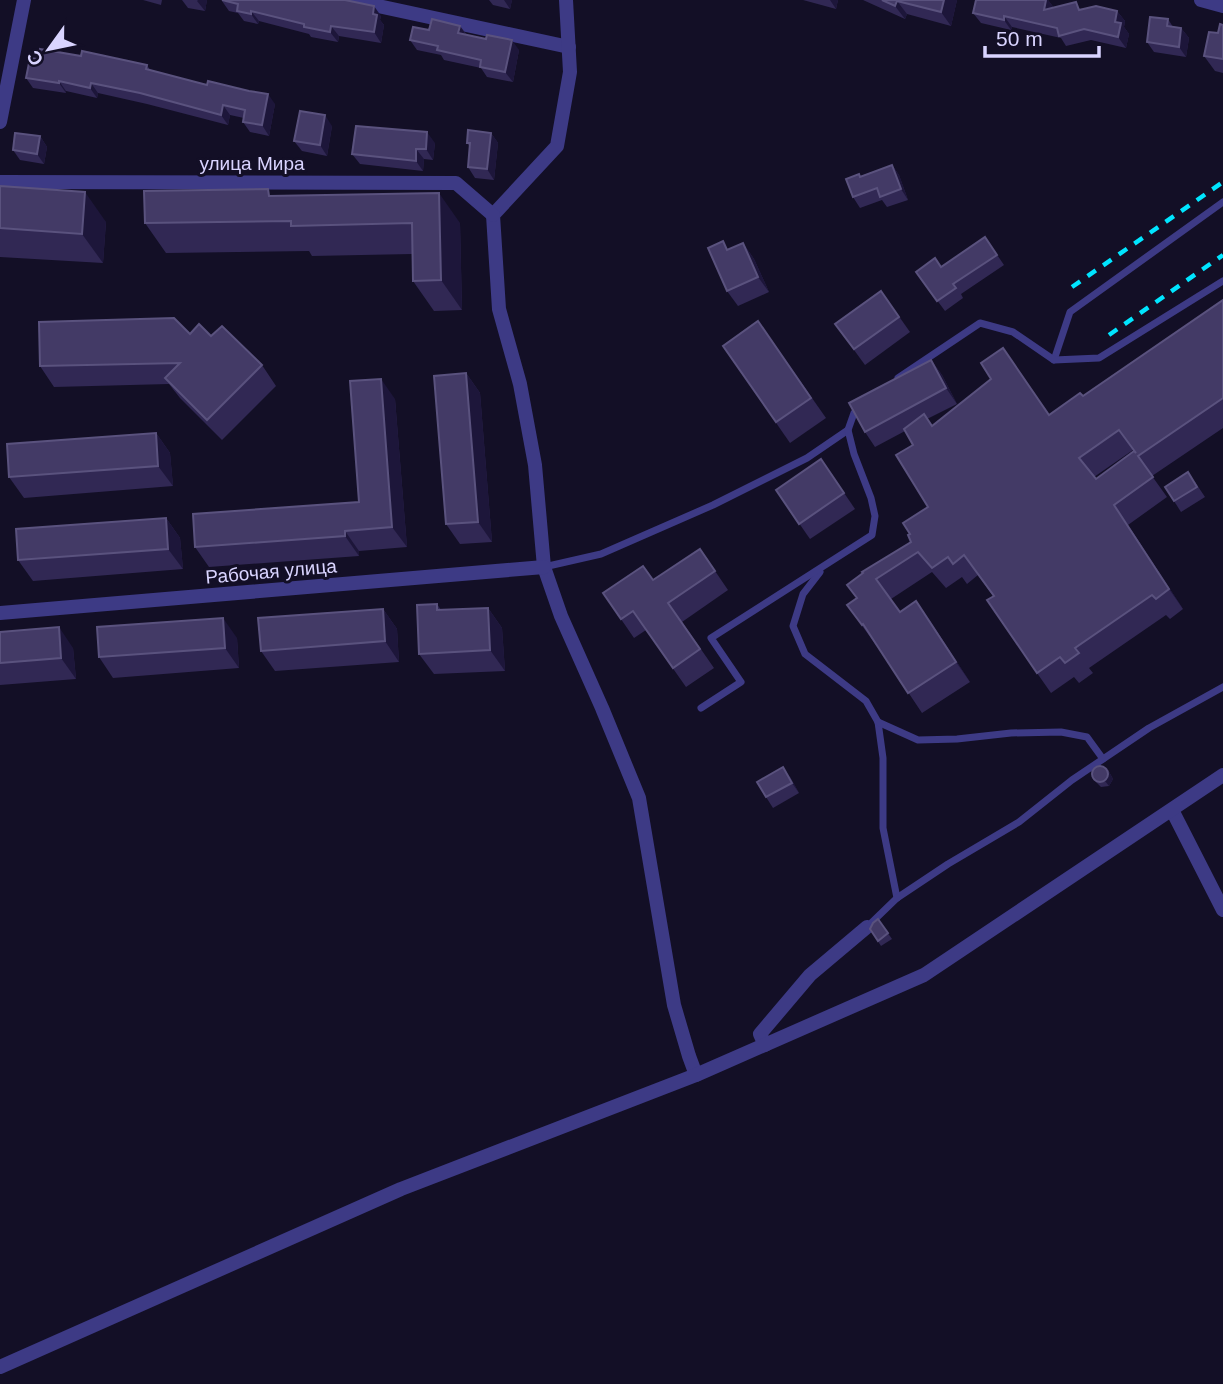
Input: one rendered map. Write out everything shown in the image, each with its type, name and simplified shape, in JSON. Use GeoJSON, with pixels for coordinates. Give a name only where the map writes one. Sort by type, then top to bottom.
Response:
{"type":"FeatureCollection","features":[{"type":"Feature","properties":{"kind":"street"},"geometry":{"type":"LineString","coordinates":[[0,122],[24,0]]}},
{"type":"Feature","properties":{"kind":"street"},"geometry":{"type":"LineString","coordinates":[[350,0],[569,47]]}},
{"type":"Feature","properties":{"kind":"street"},"geometry":{"type":"LineString","coordinates":[[566,0],[570,72],[557,146],[493,215],[499,309],[520,384],[535,465],[544,566],[561,616],[603,708],[639,798],[674,1005],[696,1075]]}},
{"type":"Feature","properties":{"kind":"street"},"geometry":{"type":"LineString","coordinates":[[1201,0],[1223,6]]}},
{"type":"Feature","properties":{"kind":"street","name":"улица Мира"},"geometry":{"type":"LineString","coordinates":[[0,182],[456,183],[493,215]]}},
{"type":"Feature","properties":{"kind":"street","name":"Рабочая улица"},"geometry":{"type":"LineString","coordinates":[[0,613],[544,566]]}},
{"type":"Feature","properties":{"kind":"street"},"geometry":{"type":"LineString","coordinates":[[0,1367],[401,1189],[696,1075],[924,975],[1223,775]]}},
{"type":"Feature","properties":{"kind":"street"},"geometry":{"type":"LineString","coordinates":[[1172,810],[1223,910]]}},
{"type":"Feature","properties":{"kind":"street"},"geometry":{"type":"LineString","coordinates":[[765,1045],[760,1034],[810,975],[867,928]]}},
{"type":"Feature","properties":{"kind":"lane"},"geometry":{"type":"LineString","coordinates":[[1054,360],[1070,312],[1223,202]]}},
{"type":"Feature","properties":{"kind":"lane"},"geometry":{"type":"LineString","coordinates":[[889,384],[980,323],[1013,332],[1054,360],[1099,358],[1223,281]]}},
{"type":"Feature","properties":{"kind":"lane"},"geometry":{"type":"LineString","coordinates":[[701,708],[741,682],[711,638],[872,535],[875,516],[871,498],[848,430],[853,414],[871,399]]}},
{"type":"Feature","properties":{"kind":"lane"},"geometry":{"type":"LineString","coordinates":[[544,566],[601,554],[713,505],[807,458],[848,430]]}},
{"type":"Feature","properties":{"kind":"lane"},"geometry":{"type":"LineString","coordinates":[[825,566],[803,594],[793,626],[805,654],[866,701],[878,722],[883,758],[883,828],[897,898]]}},
{"type":"Feature","properties":{"kind":"lane"},"geometry":{"type":"LineString","coordinates":[[867,928],[897,898],[1019,822],[1072,780],[1149,728],[1223,687]]}},
{"type":"Feature","properties":{"kind":"lane"},"geometry":{"type":"LineString","coordinates":[[878,722],[918,740],[1061,732],[1087,737],[1103,760]]}},
{"type":"Feature","properties":{"kind":"building"},"geometry":{"type":"Polygon","coordinates":[[[222,0],[345,0],[374,6],[373,14],[377,15],[374,32],[331,26],[330,32],[251,11],[251,14],[237,11],[238,4],[222,0]]]}},
{"type":"Feature","properties":{"kind":"building"},"geometry":{"type":"Polygon","coordinates":[[[882,0],[944,0],[941,12],[897,1],[895,6],[882,0]]]}},
{"type":"Feature","properties":{"kind":"building"},"geometry":{"type":"Polygon","coordinates":[[[976,0],[1046,0],[1044,10],[1076,2],[1079,10],[1096,6],[1117,11],[1115,22],[1121,23],[1118,37],[1084,29],[1059,36],[1057,28],[1004,16],[1004,20],[973,13],[976,0]]]}},
{"type":"Feature","properties":{"kind":"building"},"geometry":{"type":"Polygon","coordinates":[[[1150,17],[1168,19],[1167,26],[1181,28],[1179,47],[1147,42],[1150,17]]]}},
{"type":"Feature","properties":{"kind":"building"},"geometry":{"type":"Polygon","coordinates":[[[432,19],[460,26],[458,33],[486,39],[487,35],[512,40],[505,72],[480,67],[481,60],[437,50],[438,46],[410,40],[413,27],[429,30],[432,19]]]}},
{"type":"Feature","properties":{"kind":"building"},"geometry":{"type":"Polygon","coordinates":[[[1220,24],[1223,25],[1223,59],[1204,56],[1209,32],[1218,33],[1220,24]]]}},
{"type":"Feature","properties":{"kind":"building"},"geometry":{"type":"Polygon","coordinates":[[[40,49],[81,56],[82,51],[147,65],[146,69],[207,85],[208,81],[268,94],[262,125],[243,122],[245,110],[223,105],[221,115],[91,83],[90,88],[59,81],[26,78],[30,58],[38,59],[40,49]]]}},
{"type":"Feature","properties":{"kind":"building"},"geometry":{"type":"Polygon","coordinates":[[[300,111],[325,115],[320,145],[294,141],[300,111]]]}},
{"type":"Feature","properties":{"kind":"building"},"geometry":{"type":"Polygon","coordinates":[[[356,126],[427,132],[426,149],[416,149],[416,161],[352,154],[356,126]]]}},
{"type":"Feature","properties":{"kind":"building"},"geometry":{"type":"Polygon","coordinates":[[[468,130],[491,133],[487,169],[468,167],[468,130]]]}},
{"type":"Feature","properties":{"kind":"building"},"geometry":{"type":"Polygon","coordinates":[[[15,133],[40,136],[37,154],[13,150],[15,133]]]}},
{"type":"Feature","properties":{"kind":"building"},"geometry":{"type":"Polygon","coordinates":[[[892,165],[901,189],[880,197],[877,188],[853,197],[846,179],[859,174],[860,177],[892,165]]]}},
{"type":"Feature","properties":{"kind":"building"},"geometry":{"type":"Polygon","coordinates":[[[0,186],[85,192],[82,234],[0,228],[0,186]]]}},
{"type":"Feature","properties":{"kind":"building"},"geometry":{"type":"Polygon","coordinates":[[[268,189],[269,196],[439,193],[441,280],[413,281],[412,223],[291,226],[291,221],[145,223],[144,191],[268,189]]]}},
{"type":"Feature","properties":{"kind":"building"},"geometry":{"type":"Polygon","coordinates":[[[985,237],[997,255],[953,284],[956,288],[937,301],[916,272],[935,258],[941,267],[985,237]]]}},
{"type":"Feature","properties":{"kind":"building"},"geometry":{"type":"Polygon","coordinates":[[[723,241],[727,250],[743,243],[758,277],[727,291],[708,248],[723,241]]]}},
{"type":"Feature","properties":{"kind":"building"},"geometry":{"type":"Polygon","coordinates":[[[881,291],[899,317],[854,349],[835,324],[881,291]]]}},
{"type":"Feature","properties":{"kind":"building"},"geometry":{"type":"Polygon","coordinates":[[[1223,300],[1223,398],[1138,456],[1153,477],[1114,505],[1169,589],[1156,599],[1152,595],[1075,648],[1079,653],[1065,663],[1060,657],[1037,673],[987,600],[994,596],[964,555],[953,564],[948,557],[932,568],[918,552],[876,579],[900,612],[916,601],[956,662],[908,693],[863,624],[847,605],[857,598],[847,585],[862,572],[911,542],[908,535],[910,534],[903,523],[928,507],[896,455],[913,445],[904,429],[924,414],[932,426],[991,379],[981,363],[1003,348],[1049,415],[1080,393],[1083,396],[1223,300]],[[1119,430],[1079,458],[1096,479],[1134,451],[1136,453],[1119,430]]]}},
{"type":"Feature","properties":{"kind":"building"},"geometry":{"type":"Polygon","coordinates":[[[174,318],[190,334],[199,324],[211,336],[222,326],[262,365],[207,420],[165,378],[180,363],[40,366],[39,322],[174,318]]]}},
{"type":"Feature","properties":{"kind":"building"},"geometry":{"type":"Polygon","coordinates":[[[758,321],[811,398],[776,422],[723,346],[758,321]]]}},
{"type":"Feature","properties":{"kind":"building"},"geometry":{"type":"Polygon","coordinates":[[[931,360],[946,388],[865,432],[849,403],[931,360]]]}},
{"type":"Feature","properties":{"kind":"building"},"geometry":{"type":"Polygon","coordinates":[[[466,373],[478,522],[446,524],[434,376],[466,373]]]}},
{"type":"Feature","properties":{"kind":"building"},"geometry":{"type":"Polygon","coordinates":[[[381,379],[392,527],[345,531],[345,536],[195,547],[193,514],[359,502],[350,381],[381,379]]]}},
{"type":"Feature","properties":{"kind":"building"},"geometry":{"type":"Polygon","coordinates":[[[156,433],[158,466],[9,477],[7,444],[156,433]]]}},
{"type":"Feature","properties":{"kind":"building"},"geometry":{"type":"Polygon","coordinates":[[[821,459],[844,493],[799,524],[776,490],[821,459]]]}},
{"type":"Feature","properties":{"kind":"building"},"geometry":{"type":"Polygon","coordinates":[[[1188,472],[1197,487],[1174,501],[1165,487],[1188,472]]]}},
{"type":"Feature","properties":{"kind":"building"},"geometry":{"type":"Polygon","coordinates":[[[166,518],[168,549],[18,560],[16,529],[166,518]]]}},
{"type":"Feature","properties":{"kind":"building"},"geometry":{"type":"Polygon","coordinates":[[[700,549],[715,571],[668,603],[700,649],[673,668],[633,611],[621,619],[603,593],[643,566],[653,580],[700,549]]]}},
{"type":"Feature","properties":{"kind":"building"},"geometry":{"type":"Polygon","coordinates":[[[437,604],[437,610],[488,608],[490,650],[419,654],[417,605],[437,604]]]}},
{"type":"Feature","properties":{"kind":"building"},"geometry":{"type":"Polygon","coordinates":[[[383,609],[385,641],[261,651],[258,618],[383,609]]]}},
{"type":"Feature","properties":{"kind":"building"},"geometry":{"type":"Polygon","coordinates":[[[223,618],[225,648],[99,657],[97,627],[223,618]]]}},
{"type":"Feature","properties":{"kind":"building"},"geometry":{"type":"Polygon","coordinates":[[[59,627],[61,658],[0,663],[0,632],[59,627]]]}},
{"type":"Feature","properties":{"kind":"building"},"geometry":{"type":"Polygon","coordinates":[[[1097,766],[1103,766],[1108,774],[1106,780],[1097,782],[1092,777],[1092,771],[1097,766]]]}},
{"type":"Feature","properties":{"kind":"building"},"geometry":{"type":"Polygon","coordinates":[[[783,767],[792,783],[766,797],[757,782],[783,767]]]}},
{"type":"Feature","properties":{"kind":"building"},"geometry":{"type":"Polygon","coordinates":[[[878,919],[888,933],[878,941],[870,929],[878,919]]]}},
{"type":"Feature","properties":{"kind":"railway"},"geometry":{"type":"LineString","coordinates":[[1072,287],[1223,182]]}},
{"type":"Feature","properties":{"kind":"railway"},"geometry":{"type":"LineString","coordinates":[[1109,335],[1223,255]]}}]}
